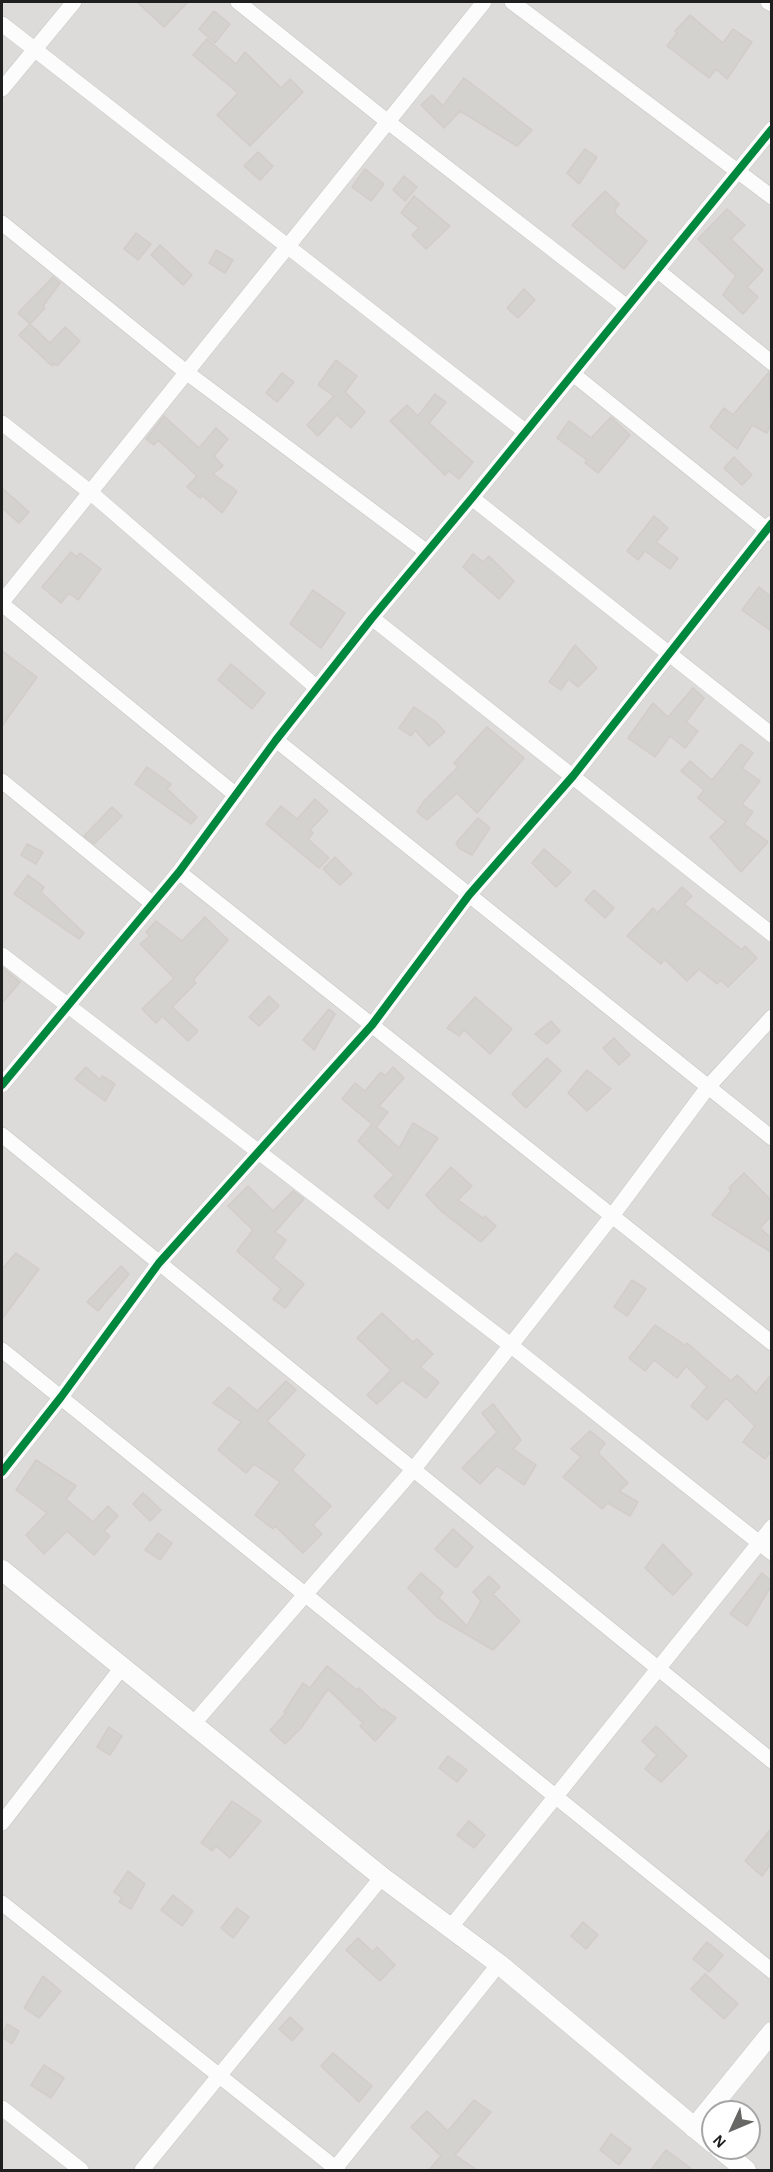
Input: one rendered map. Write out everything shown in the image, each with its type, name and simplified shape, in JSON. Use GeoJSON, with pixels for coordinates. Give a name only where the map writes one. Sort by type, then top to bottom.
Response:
{"type":"FeatureCollection","features":[{"type":"Feature","properties":{"kind":"street"},"geometry":{"type":"LineString","coordinates":[[2,89],[74,2]]}},
{"type":"Feature","properties":{"kind":"street"},"geometry":{"type":"LineString","coordinates":[[238,2],[388,122],[627,307]]}},
{"type":"Feature","properties":{"kind":"street"},"geometry":{"type":"LineString","coordinates":[[236,795],[2,603],[484,2]]}},
{"type":"Feature","properties":{"kind":"street"},"geometry":{"type":"LineString","coordinates":[[512,2],[771,197]]}},
{"type":"Feature","properties":{"kind":"street"},"geometry":{"type":"LineString","coordinates":[[2,24],[526,432]]}},
{"type":"Feature","properties":{"kind":"street"},"geometry":{"type":"LineString","coordinates":[[2,1085],[180,872],[276,740],[372,618],[771,129]]}},
{"type":"Feature","properties":{"kind":"street"},"geometry":{"type":"LineString","coordinates":[[2,223],[186,372],[427,552]]}},
{"type":"Feature","properties":{"kind":"street"},"geometry":{"type":"LineString","coordinates":[[657,270],[771,363]]}},
{"type":"Feature","properties":{"kind":"street"},"geometry":{"type":"LineString","coordinates":[[2,1472],[61,1398],[159,1263],[372,1025],[470,895],[573,776],[770,529],[573,374]]}},
{"type":"Feature","properties":{"kind":"street"},"geometry":{"type":"LineString","coordinates":[[2,423],[90,492],[317,688]]}},
{"type":"Feature","properties":{"kind":"street"},"geometry":{"type":"LineString","coordinates":[[472,498],[771,735]]}},
{"type":"Feature","properties":{"kind":"street"},"geometry":{"type":"LineString","coordinates":[[372,618],[771,934]]}},
{"type":"Feature","properties":{"kind":"street"},"geometry":{"type":"LineString","coordinates":[[276,740],[771,1138]]}},
{"type":"Feature","properties":{"kind":"street"},"geometry":{"type":"LineString","coordinates":[[2,781],[153,904]]}},
{"type":"Feature","properties":{"kind":"street"},"geometry":{"type":"LineString","coordinates":[[180,872],[771,1343]]}},
{"type":"Feature","properties":{"kind":"street"},"geometry":{"type":"LineString","coordinates":[[2,955],[509,1344],[765,1548]]}},
{"type":"Feature","properties":{"kind":"street"},"geometry":{"type":"LineString","coordinates":[[194,1723],[413,1470],[509,1344],[612,1216],[708,1087],[771,1017]]}},
{"type":"Feature","properties":{"kind":"street"},"geometry":{"type":"LineString","coordinates":[[2,1135],[771,1761]]}},
{"type":"Feature","properties":{"kind":"street"},"geometry":{"type":"LineString","coordinates":[[2,1350],[771,1971]]}},
{"type":"Feature","properties":{"kind":"street"},"geometry":{"type":"LineString","coordinates":[[450,1928],[658,1669],[765,1548],[771,1527]]}},
{"type":"Feature","properties":{"kind":"street"},"geometry":{"type":"LineString","coordinates":[[2,1570],[382,1876],[499,1964],[701,2134]]}},
{"type":"Feature","properties":{"kind":"street"},"geometry":{"type":"LineString","coordinates":[[2,1822],[123,1666]]}},
{"type":"Feature","properties":{"kind":"street"},"geometry":{"type":"LineString","coordinates":[[142,2170],[382,1876]]}},
{"type":"Feature","properties":{"kind":"street"},"geometry":{"type":"LineString","coordinates":[[2,1903],[336,2170],[499,1964]]}},
{"type":"Feature","properties":{"kind":"street"},"geometry":{"type":"LineString","coordinates":[[694,2128],[771,2032]]}},
{"type":"Feature","properties":{"kind":"street"},"geometry":{"type":"LineString","coordinates":[[2,2108],[81,2170]]}},
{"type":"Feature","properties":{"kind":"street"},"geometry":{"type":"LineString","coordinates":[[734,2160],[746,2170]]}},
{"type":"Feature","properties":{"kind":"shaded area"},"geometry":{"type":"Polygon","coordinates":[[[2,2],[771,2],[771,2170],[2,2170],[2,2]]]}},
{"type":"Feature","properties":{"kind":"building"},"geometry":{"type":"Polygon","coordinates":[[[137,2],[188,2],[164,27],[137,2]]]}},
{"type":"Feature","properties":{"kind":"building"},"geometry":{"type":"Polygon","coordinates":[[[214,11],[230,24],[215,43],[199,29],[214,11]]]}},
{"type":"Feature","properties":{"kind":"building"},"geometry":{"type":"Polygon","coordinates":[[[690,15],[723,43],[733,29],[752,42],[727,79],[716,69],[709,78],[667,46],[677,33],[675,31],[690,15]]]}},
{"type":"Feature","properties":{"kind":"building"},"geometry":{"type":"Polygon","coordinates":[[[207,39],[236,64],[245,52],[281,88],[290,79],[303,92],[250,146],[217,115],[238,93],[193,55],[207,39]]]}},
{"type":"Feature","properties":{"kind":"building"},"geometry":{"type":"Polygon","coordinates":[[[464,78],[532,130],[517,146],[460,111],[444,128],[421,105],[432,95],[443,106],[464,78]]]}},
{"type":"Feature","properties":{"kind":"building"},"geometry":{"type":"Polygon","coordinates":[[[585,149],[597,157],[579,184],[567,173],[585,149]]]}},
{"type":"Feature","properties":{"kind":"building"},"geometry":{"type":"Polygon","coordinates":[[[258,152],[273,166],[260,180],[244,166],[258,152]]]}},
{"type":"Feature","properties":{"kind":"building"},"geometry":{"type":"Polygon","coordinates":[[[365,169],[384,184],[371,201],[352,187],[365,169]]]}},
{"type":"Feature","properties":{"kind":"building"},"geometry":{"type":"Polygon","coordinates":[[[404,176],[417,187],[405,201],[393,190],[404,176]]]}},
{"type":"Feature","properties":{"kind":"building"},"geometry":{"type":"Polygon","coordinates":[[[605,191],[619,204],[614,211],[618,216],[647,241],[624,269],[572,225],[605,191]]]}},
{"type":"Feature","properties":{"kind":"building"},"geometry":{"type":"Polygon","coordinates":[[[414,196],[450,226],[426,249],[412,235],[419,228],[401,213],[414,196]]]}},
{"type":"Feature","properties":{"kind":"building"},"geometry":{"type":"Polygon","coordinates":[[[727,209],[745,225],[731,239],[763,270],[747,287],[758,297],[743,314],[723,295],[736,276],[698,239],[727,209]]]}},
{"type":"Feature","properties":{"kind":"building"},"geometry":{"type":"Polygon","coordinates":[[[136,233],[151,244],[138,260],[124,249],[136,233]]]}},
{"type":"Feature","properties":{"kind":"building"},"geometry":{"type":"Polygon","coordinates":[[[160,245],[192,275],[183,285],[151,255],[160,245]]]}},
{"type":"Feature","properties":{"kind":"building"},"geometry":{"type":"Polygon","coordinates":[[[216,250],[233,260],[225,273],[209,263],[216,250]]]}},
{"type":"Feature","properties":{"kind":"building"},"geometry":{"type":"Polygon","coordinates":[[[53,277],[60,283],[43,306],[45,308],[30,324],[18,313],[53,277]]]}},
{"type":"Feature","properties":{"kind":"building"},"geometry":{"type":"Polygon","coordinates":[[[524,289],[535,300],[518,318],[507,308],[524,289]]]}},
{"type":"Feature","properties":{"kind":"building"},"geometry":{"type":"Polygon","coordinates":[[[30,324],[50,343],[65,327],[80,341],[57,366],[54,363],[52,366],[19,335],[30,324]]]}},
{"type":"Feature","properties":{"kind":"building"},"geometry":{"type":"Polygon","coordinates":[[[336,360],[357,376],[345,392],[365,412],[351,428],[337,415],[318,436],[307,425],[334,396],[318,385],[336,360]]]}},
{"type":"Feature","properties":{"kind":"building"},"geometry":{"type":"Polygon","coordinates":[[[769,372],[771,423],[767,433],[752,425],[737,449],[710,427],[724,408],[733,415],[769,372]]]}},
{"type":"Feature","properties":{"kind":"building"},"geometry":{"type":"Polygon","coordinates":[[[282,373],[294,382],[277,402],[266,393],[282,373]]]}},
{"type":"Feature","properties":{"kind":"building"},"geometry":{"type":"Polygon","coordinates":[[[435,394],[446,402],[429,423],[473,462],[459,479],[449,471],[445,475],[390,421],[407,405],[418,416],[435,394]]]}},
{"type":"Feature","properties":{"kind":"building"},"geometry":{"type":"Polygon","coordinates":[[[164,416],[199,448],[216,428],[228,439],[214,456],[223,466],[213,474],[237,491],[222,513],[202,495],[200,498],[187,487],[197,476],[158,440],[154,445],[146,439],[164,416]]]}},
{"type":"Feature","properties":{"kind":"building"},"geometry":{"type":"Polygon","coordinates":[[[611,417],[630,435],[598,473],[585,463],[587,460],[557,438],[569,421],[591,438],[611,417]]]}},
{"type":"Feature","properties":{"kind":"building"},"geometry":{"type":"Polygon","coordinates":[[[734,457],[752,475],[742,485],[724,468],[734,457]]]}},
{"type":"Feature","properties":{"kind":"building"},"geometry":{"type":"Polygon","coordinates":[[[2,488],[29,512],[19,523],[2,508],[2,488]]]}},
{"type":"Feature","properties":{"kind":"building"},"geometry":{"type":"Polygon","coordinates":[[[654,516],[668,528],[656,542],[678,558],[670,569],[645,551],[638,560],[627,551],[654,516]]]}},
{"type":"Feature","properties":{"kind":"building"},"geometry":{"type":"Polygon","coordinates":[[[71,552],[77,557],[80,553],[101,569],[78,600],[69,593],[61,603],[42,587],[71,552]]]}},
{"type":"Feature","properties":{"kind":"building"},"geometry":{"type":"Polygon","coordinates":[[[473,554],[483,562],[489,556],[514,581],[499,599],[463,567],[473,554]]]}},
{"type":"Feature","properties":{"kind":"building"},"geometry":{"type":"Polygon","coordinates":[[[759,587],[771,597],[771,631],[742,610],[759,587]]]}},
{"type":"Feature","properties":{"kind":"building"},"geometry":{"type":"Polygon","coordinates":[[[313,590],[345,613],[321,648],[290,624],[313,590]]]}},
{"type":"Feature","properties":{"kind":"building"},"geometry":{"type":"Polygon","coordinates":[[[575,645],[597,668],[578,687],[568,679],[561,690],[549,682],[575,645]]]}},
{"type":"Feature","properties":{"kind":"building"},"geometry":{"type":"Polygon","coordinates":[[[2,651],[37,677],[2,726],[2,651]]]}},
{"type":"Feature","properties":{"kind":"building"},"geometry":{"type":"Polygon","coordinates":[[[231,664],[265,693],[252,709],[218,680],[231,664]]]}},
{"type":"Feature","properties":{"kind":"building"},"geometry":{"type":"Polygon","coordinates":[[[693,688],[704,698],[686,722],[698,731],[685,748],[670,736],[655,757],[628,738],[653,703],[668,717],[693,688]]]}},
{"type":"Feature","properties":{"kind":"building"},"geometry":{"type":"Polygon","coordinates":[[[414,707],[436,722],[445,732],[429,746],[415,730],[411,736],[399,728],[414,707]]]}},
{"type":"Feature","properties":{"kind":"building"},"geometry":{"type":"Polygon","coordinates":[[[487,727],[524,758],[477,813],[457,793],[427,820],[417,812],[424,801],[458,767],[454,763],[487,727]]]}},
{"type":"Feature","properties":{"kind":"building"},"geometry":{"type":"Polygon","coordinates":[[[741,744],[753,753],[742,768],[760,781],[742,804],[753,812],[744,824],[768,842],[741,872],[710,837],[726,822],[698,798],[704,790],[681,771],[690,761],[712,780],[741,744]]]}},
{"type":"Feature","properties":{"kind":"building"},"geometry":{"type":"Polygon","coordinates":[[[147,767],[171,784],[167,789],[197,817],[191,824],[135,784],[147,767]]]}},
{"type":"Feature","properties":{"kind":"building"},"geometry":{"type":"Polygon","coordinates":[[[315,799],[328,811],[310,830],[313,833],[308,839],[329,858],[319,868],[266,824],[281,806],[297,819],[315,799]]]}},
{"type":"Feature","properties":{"kind":"building"},"geometry":{"type":"Polygon","coordinates":[[[112,807],[122,816],[94,844],[84,836],[112,807]]]}},
{"type":"Feature","properties":{"kind":"building"},"geometry":{"type":"Polygon","coordinates":[[[478,818],[490,828],[472,855],[459,848],[456,843],[478,818]]]}},
{"type":"Feature","properties":{"kind":"building"},"geometry":{"type":"Polygon","coordinates":[[[27,844],[43,852],[36,864],[21,855],[27,844]]]}},
{"type":"Feature","properties":{"kind":"building"},"geometry":{"type":"Polygon","coordinates":[[[544,849],[571,872],[556,887],[532,863],[544,849]]]}},
{"type":"Feature","properties":{"kind":"building"},"geometry":{"type":"Polygon","coordinates":[[[335,857],[352,874],[340,885],[323,869],[335,857]]]}},
{"type":"Feature","properties":{"kind":"building"},"geometry":{"type":"Polygon","coordinates":[[[28,875],[44,887],[41,892],[84,933],[79,939],[14,894],[28,875]]]}},
{"type":"Feature","properties":{"kind":"building"},"geometry":{"type":"Polygon","coordinates":[[[682,887],[692,896],[684,904],[742,950],[745,946],[757,958],[728,987],[720,980],[717,984],[699,969],[687,981],[664,959],[661,964],[627,936],[653,908],[657,913],[682,887]]]}},
{"type":"Feature","properties":{"kind":"building"},"geometry":{"type":"Polygon","coordinates":[[[594,890],[614,908],[605,918],[585,900],[594,890]]]}},
{"type":"Feature","properties":{"kind":"building"},"geometry":{"type":"Polygon","coordinates":[[[205,917],[228,940],[193,980],[196,983],[172,1007],[198,1031],[188,1041],[162,1016],[156,1023],[142,1009],[174,978],[140,944],[150,936],[146,932],[156,921],[182,941],[205,917]]]}},
{"type":"Feature","properties":{"kind":"building"},"geometry":{"type":"Polygon","coordinates":[[[2,967],[20,982],[2,1003],[2,967]]]}},
{"type":"Feature","properties":{"kind":"building"},"geometry":{"type":"Polygon","coordinates":[[[269,996],[279,1006],[259,1026],[249,1017],[269,996]]]}},
{"type":"Feature","properties":{"kind":"building"},"geometry":{"type":"Polygon","coordinates":[[[475,997],[512,1029],[490,1054],[464,1030],[459,1036],[447,1028],[475,997]]]}},
{"type":"Feature","properties":{"kind":"building"},"geometry":{"type":"Polygon","coordinates":[[[329,1009],[335,1014],[314,1050],[303,1040],[329,1009]]]}},
{"type":"Feature","properties":{"kind":"building"},"geometry":{"type":"Polygon","coordinates":[[[551,1021],[560,1031],[547,1044],[535,1034],[551,1021]]]}},
{"type":"Feature","properties":{"kind":"building"},"geometry":{"type":"Polygon","coordinates":[[[614,1038],[630,1055],[619,1065],[603,1048],[614,1038]]]}},
{"type":"Feature","properties":{"kind":"building"},"geometry":{"type":"Polygon","coordinates":[[[547,1058],[561,1071],[526,1108],[512,1094],[547,1058]]]}},
{"type":"Feature","properties":{"kind":"building"},"geometry":{"type":"Polygon","coordinates":[[[86,1067],[100,1080],[102,1076],[115,1084],[105,1101],[75,1079],[86,1067]]]}},
{"type":"Feature","properties":{"kind":"building"},"geometry":{"type":"Polygon","coordinates":[[[393,1067],[404,1078],[379,1106],[388,1112],[376,1127],[399,1148],[413,1123],[438,1138],[388,1209],[374,1196],[394,1175],[358,1141],[372,1124],[342,1099],[355,1083],[365,1091],[381,1072],[385,1076],[393,1067]]]}},
{"type":"Feature","properties":{"kind":"building"},"geometry":{"type":"Polygon","coordinates":[[[587,1070],[611,1089],[587,1111],[568,1093],[587,1070]]]}},
{"type":"Feature","properties":{"kind":"building"},"geometry":{"type":"Polygon","coordinates":[[[451,1167],[472,1186],[458,1200],[483,1218],[485,1216],[496,1226],[481,1242],[441,1211],[426,1195],[451,1167]]]}},
{"type":"Feature","properties":{"kind":"building"},"geometry":{"type":"Polygon","coordinates":[[[744,1173],[771,1200],[771,1216],[760,1228],[771,1238],[771,1252],[712,1215],[731,1191],[729,1188],[744,1173]]]}},
{"type":"Feature","properties":{"kind":"building"},"geometry":{"type":"Polygon","coordinates":[[[248,1186],[273,1211],[293,1191],[304,1199],[275,1232],[286,1240],[273,1258],[304,1284],[285,1308],[273,1299],[281,1289],[237,1251],[253,1230],[228,1206],[248,1186]]]}},
{"type":"Feature","properties":{"kind":"building"},"geometry":{"type":"Polygon","coordinates":[[[16,1253],[39,1269],[2,1319],[2,1269],[16,1253]]]}},
{"type":"Feature","properties":{"kind":"building"},"geometry":{"type":"Polygon","coordinates":[[[121,1266],[129,1274],[98,1311],[87,1302],[121,1266]]]}},
{"type":"Feature","properties":{"kind":"building"},"geometry":{"type":"Polygon","coordinates":[[[632,1280],[646,1289],[627,1316],[614,1307],[632,1280]]]}},
{"type":"Feature","properties":{"kind":"building"},"geometry":{"type":"Polygon","coordinates":[[[382,1313],[413,1342],[417,1339],[433,1354],[420,1367],[439,1382],[426,1398],[402,1380],[377,1404],[367,1395],[391,1370],[357,1338],[382,1313]]]}},
{"type":"Feature","properties":{"kind":"building"},"geometry":{"type":"Polygon","coordinates":[[[655,1325],[685,1345],[687,1343],[731,1381],[737,1375],[756,1393],[771,1375],[771,1451],[765,1459],[743,1442],[755,1426],[726,1398],[707,1420],[691,1406],[707,1387],[686,1366],[677,1378],[654,1360],[645,1371],[629,1358],[655,1325]]]}},
{"type":"Feature","properties":{"kind":"building"},"geometry":{"type":"Polygon","coordinates":[[[286,1381],[296,1390],[267,1421],[305,1455],[292,1470],[331,1506],[313,1525],[322,1534],[303,1553],[275,1526],[273,1529],[255,1515],[280,1482],[254,1464],[246,1473],[218,1450],[241,1422],[213,1403],[229,1387],[257,1411],[286,1381]]]}},
{"type":"Feature","properties":{"kind":"building"},"geometry":{"type":"Polygon","coordinates":[[[493,1404],[521,1440],[513,1449],[536,1465],[524,1485],[497,1466],[480,1484],[462,1468],[497,1432],[482,1413],[493,1404]]]}},
{"type":"Feature","properties":{"kind":"building"},"geometry":{"type":"Polygon","coordinates":[[[590,1431],[605,1443],[598,1453],[628,1483],[619,1491],[638,1502],[630,1516],[608,1503],[602,1509],[563,1477],[581,1457],[571,1449],[590,1431]]]}},
{"type":"Feature","properties":{"kind":"building"},"geometry":{"type":"Polygon","coordinates":[[[36,1460],[76,1486],[66,1499],[93,1522],[108,1506],[118,1516],[104,1531],[110,1536],[94,1555],[67,1531],[44,1554],[26,1535],[47,1513],[16,1490],[36,1460]]]}},
{"type":"Feature","properties":{"kind":"building"},"geometry":{"type":"Polygon","coordinates":[[[143,1493],[161,1510],[150,1521],[133,1504],[143,1493]]]}},
{"type":"Feature","properties":{"kind":"building"},"geometry":{"type":"Polygon","coordinates":[[[453,1529],[473,1547],[456,1568],[435,1549],[453,1529]]]}},
{"type":"Feature","properties":{"kind":"building"},"geometry":{"type":"Polygon","coordinates":[[[158,1533],[172,1543],[160,1560],[145,1550],[158,1533]]]}},
{"type":"Feature","properties":{"kind":"building"},"geometry":{"type":"Polygon","coordinates":[[[663,1544],[692,1574],[673,1595],[645,1568],[663,1544]]]}},
{"type":"Feature","properties":{"kind":"building"},"geometry":{"type":"Polygon","coordinates":[[[421,1573],[443,1592],[439,1598],[467,1626],[481,1601],[473,1592],[489,1576],[500,1587],[493,1594],[520,1621],[493,1650],[437,1617],[408,1588],[421,1573]]]}},
{"type":"Feature","properties":{"kind":"building"},"geometry":{"type":"Polygon","coordinates":[[[762,1573],[771,1581],[771,1586],[747,1626],[730,1614],[762,1573]]]}},
{"type":"Feature","properties":{"kind":"building"},"geometry":{"type":"Polygon","coordinates":[[[327,1666],[357,1690],[359,1688],[383,1711],[384,1709],[396,1718],[375,1741],[360,1726],[363,1723],[328,1689],[301,1728],[285,1744],[270,1730],[286,1713],[284,1712],[303,1683],[310,1688],[327,1666]]]}},
{"type":"Feature","properties":{"kind":"building"},"geometry":{"type":"Polygon","coordinates":[[[656,1726],[687,1756],[661,1782],[645,1769],[657,1755],[642,1741],[656,1726]]]}},
{"type":"Feature","properties":{"kind":"building"},"geometry":{"type":"Polygon","coordinates":[[[109,1727],[122,1736],[110,1755],[97,1747],[109,1727]]]}},
{"type":"Feature","properties":{"kind":"building"},"geometry":{"type":"Polygon","coordinates":[[[448,1756],[467,1770],[457,1782],[439,1768],[448,1756]]]}},
{"type":"Feature","properties":{"kind":"building"},"geometry":{"type":"Polygon","coordinates":[[[232,1801],[261,1821],[230,1858],[216,1846],[212,1851],[201,1843],[232,1801]]]}},
{"type":"Feature","properties":{"kind":"building"},"geometry":{"type":"Polygon","coordinates":[[[469,1821],[485,1835],[474,1848],[457,1835],[469,1821]]]}},
{"type":"Feature","properties":{"kind":"building"},"geometry":{"type":"Polygon","coordinates":[[[771,1829],[771,1864],[762,1876],[745,1861],[771,1829]]]}},
{"type":"Feature","properties":{"kind":"building"},"geometry":{"type":"Polygon","coordinates":[[[128,1871],[145,1884],[131,1909],[119,1902],[122,1898],[114,1892],[128,1871]]]}},
{"type":"Feature","properties":{"kind":"building"},"geometry":{"type":"Polygon","coordinates":[[[173,1895],[193,1911],[182,1926],[161,1910],[173,1895]]]}},
{"type":"Feature","properties":{"kind":"building"},"geometry":{"type":"Polygon","coordinates":[[[237,1908],[249,1917],[233,1938],[221,1928],[237,1908]]]}},
{"type":"Feature","properties":{"kind":"building"},"geometry":{"type":"Polygon","coordinates":[[[583,1922],[598,1935],[586,1949],[571,1936],[583,1922]]]}},
{"type":"Feature","properties":{"kind":"building"},"geometry":{"type":"Polygon","coordinates":[[[358,1938],[373,1952],[377,1947],[395,1965],[380,1981],[346,1950],[358,1938]]]}},
{"type":"Feature","properties":{"kind":"building"},"geometry":{"type":"Polygon","coordinates":[[[707,1942],[723,1955],[709,1972],[693,1959],[707,1942]]]}},
{"type":"Feature","properties":{"kind":"building"},"geometry":{"type":"Polygon","coordinates":[[[705,1974],[738,2004],[724,2019],[691,1989],[705,1974]]]}},
{"type":"Feature","properties":{"kind":"building"},"geometry":{"type":"Polygon","coordinates":[[[43,1976],[61,1991],[39,2018],[24,2008],[43,1976]]]}},
{"type":"Feature","properties":{"kind":"building"},"geometry":{"type":"Polygon","coordinates":[[[290,2017],[303,2029],[292,2041],[279,2029],[290,2017]]]}},
{"type":"Feature","properties":{"kind":"building"},"geometry":{"type":"Polygon","coordinates":[[[7,2024],[19,2031],[12,2044],[2,2037],[7,2024]]]}},
{"type":"Feature","properties":{"kind":"building"},"geometry":{"type":"Polygon","coordinates":[[[333,2053],[372,2086],[359,2102],[321,2066],[333,2053]]]}},
{"type":"Feature","properties":{"kind":"building"},"geometry":{"type":"Polygon","coordinates":[[[44,2065],[64,2078],[51,2098],[31,2085],[44,2065]]]}},
{"type":"Feature","properties":{"kind":"building"},"geometry":{"type":"Polygon","coordinates":[[[474,2100],[491,2112],[455,2155],[477,2170],[429,2170],[441,2156],[411,2127],[427,2111],[448,2131],[474,2100]]]}},
{"type":"Feature","properties":{"kind":"building"},"geometry":{"type":"Polygon","coordinates":[[[611,2134],[631,2149],[619,2165],[600,2150],[611,2134]]]}},
{"type":"Feature","properties":{"kind":"building"},"geometry":{"type":"Polygon","coordinates":[[[666,2150],[693,2170],[651,2170],[666,2150]]]}},
{"type":"Feature","properties":{"kind":"cycle path"},"geometry":{"type":"LineString","coordinates":[[2,1085],[179,872],[276,740],[372,618],[772,129]]}},
{"type":"Feature","properties":{"kind":"cycle path"},"geometry":{"type":"LineString","coordinates":[[2,1472],[61,1397],[159,1263],[372,1025],[469,895],[573,776],[772,523]]}}]}
